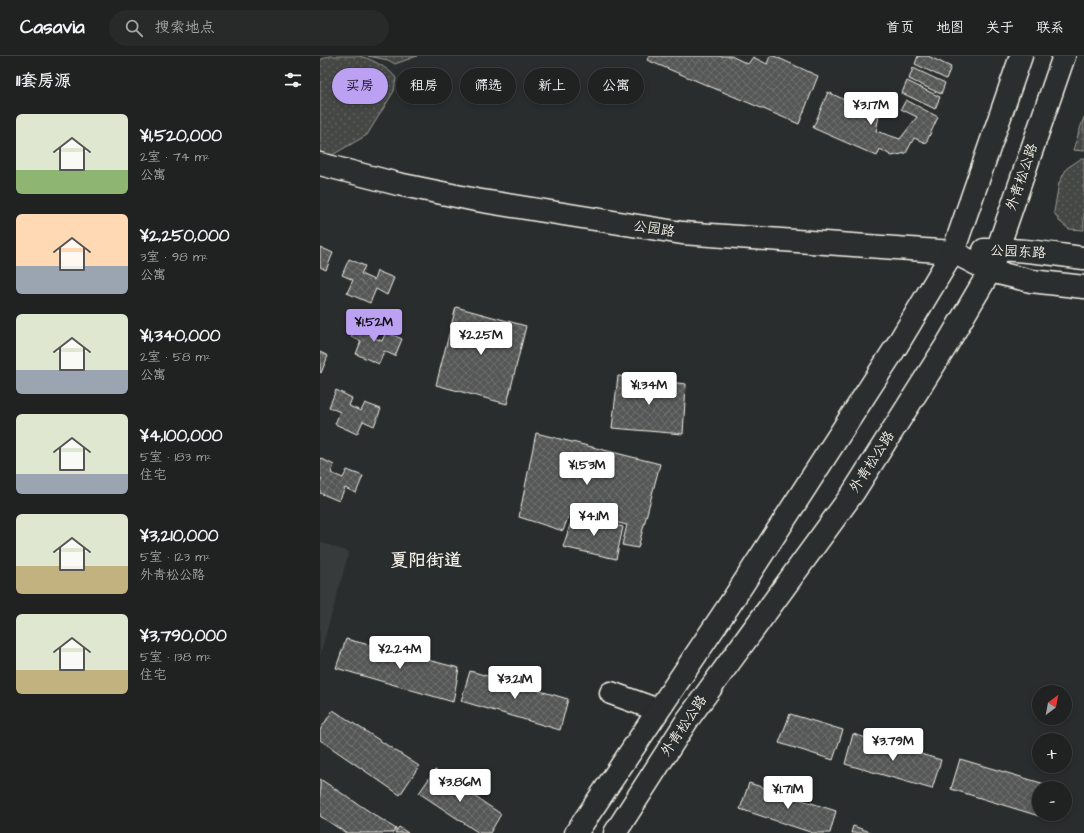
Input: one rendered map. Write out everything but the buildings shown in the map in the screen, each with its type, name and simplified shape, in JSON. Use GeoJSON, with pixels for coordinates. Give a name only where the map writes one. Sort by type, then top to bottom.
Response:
{"type":"FeatureCollection","features":[{"type":"Feature","properties":{"kind":"main road"},"geometry":{"type":"LineString","coordinates":[[576,833],[732,601],[892,354],[953,252],[1021,56]]}},
{"type":"Feature","properties":{"kind":"main road","name":"外青松公路"},"geometry":{"type":"LineString","coordinates":[[615,833],[688,719],[853,493],[946,346],[990,271],[1064,56]]}},
{"type":"Feature","properties":{"kind":"main road","name":"公园路"},"geometry":{"type":"LineString","coordinates":[[320,164],[398,184],[476,200],[682,233],[953,252],[990,271]]}},
{"type":"Feature","properties":{"kind":"main road","name":"公园东路"},"geometry":{"type":"LineString","coordinates":[[953,252],[997,249],[1084,258]]}},
{"type":"Feature","properties":{"kind":"main road","name":"公园东路"},"geometry":{"type":"LineString","coordinates":[[990,271],[1031,281],[1084,287]]}},
{"type":"Feature","properties":{"kind":"main road"},"geometry":{"type":"LineString","coordinates":[[611,693],[658,710]]}},
{"type":"Feature","properties":{"kind":"shaded area"},"geometry":{"type":"Polygon","coordinates":[[[329,56],[358,56],[373,61],[385,68],[332,68],[332,104],[386,104],[367,135],[327,158],[320,153],[320,60],[329,56]]]}},
{"type":"Feature","properties":{"kind":"shaded area"},"geometry":{"type":"Polygon","coordinates":[[[368,56],[417,56],[395,64],[388,60],[368,56]]]}},
{"type":"Feature","properties":{"kind":"shaded area"},"geometry":{"type":"Polygon","coordinates":[[[388,71],[396,78],[394,91],[388,101],[388,71]]]}},
{"type":"Feature","properties":{"kind":"shaded area"},"geometry":{"type":"Polygon","coordinates":[[[1084,117],[1084,151],[1073,150],[1084,117]]]}},
{"type":"Feature","properties":{"kind":"shaded area"},"geometry":{"type":"Polygon","coordinates":[[[1084,158],[1084,230],[1069,229],[1059,221],[1054,212],[1059,183],[1067,168],[1084,158]]]}},
{"type":"Feature","properties":{"kind":"shaded area"},"geometry":{"type":"Polygon","coordinates":[[[320,542],[349,552],[320,655],[320,542]]]}},
{"type":"Feature","properties":{"kind":"district","name":"夏阳街道"},"geometry":{"type":"Point","coordinates":[426,560]}}]}
